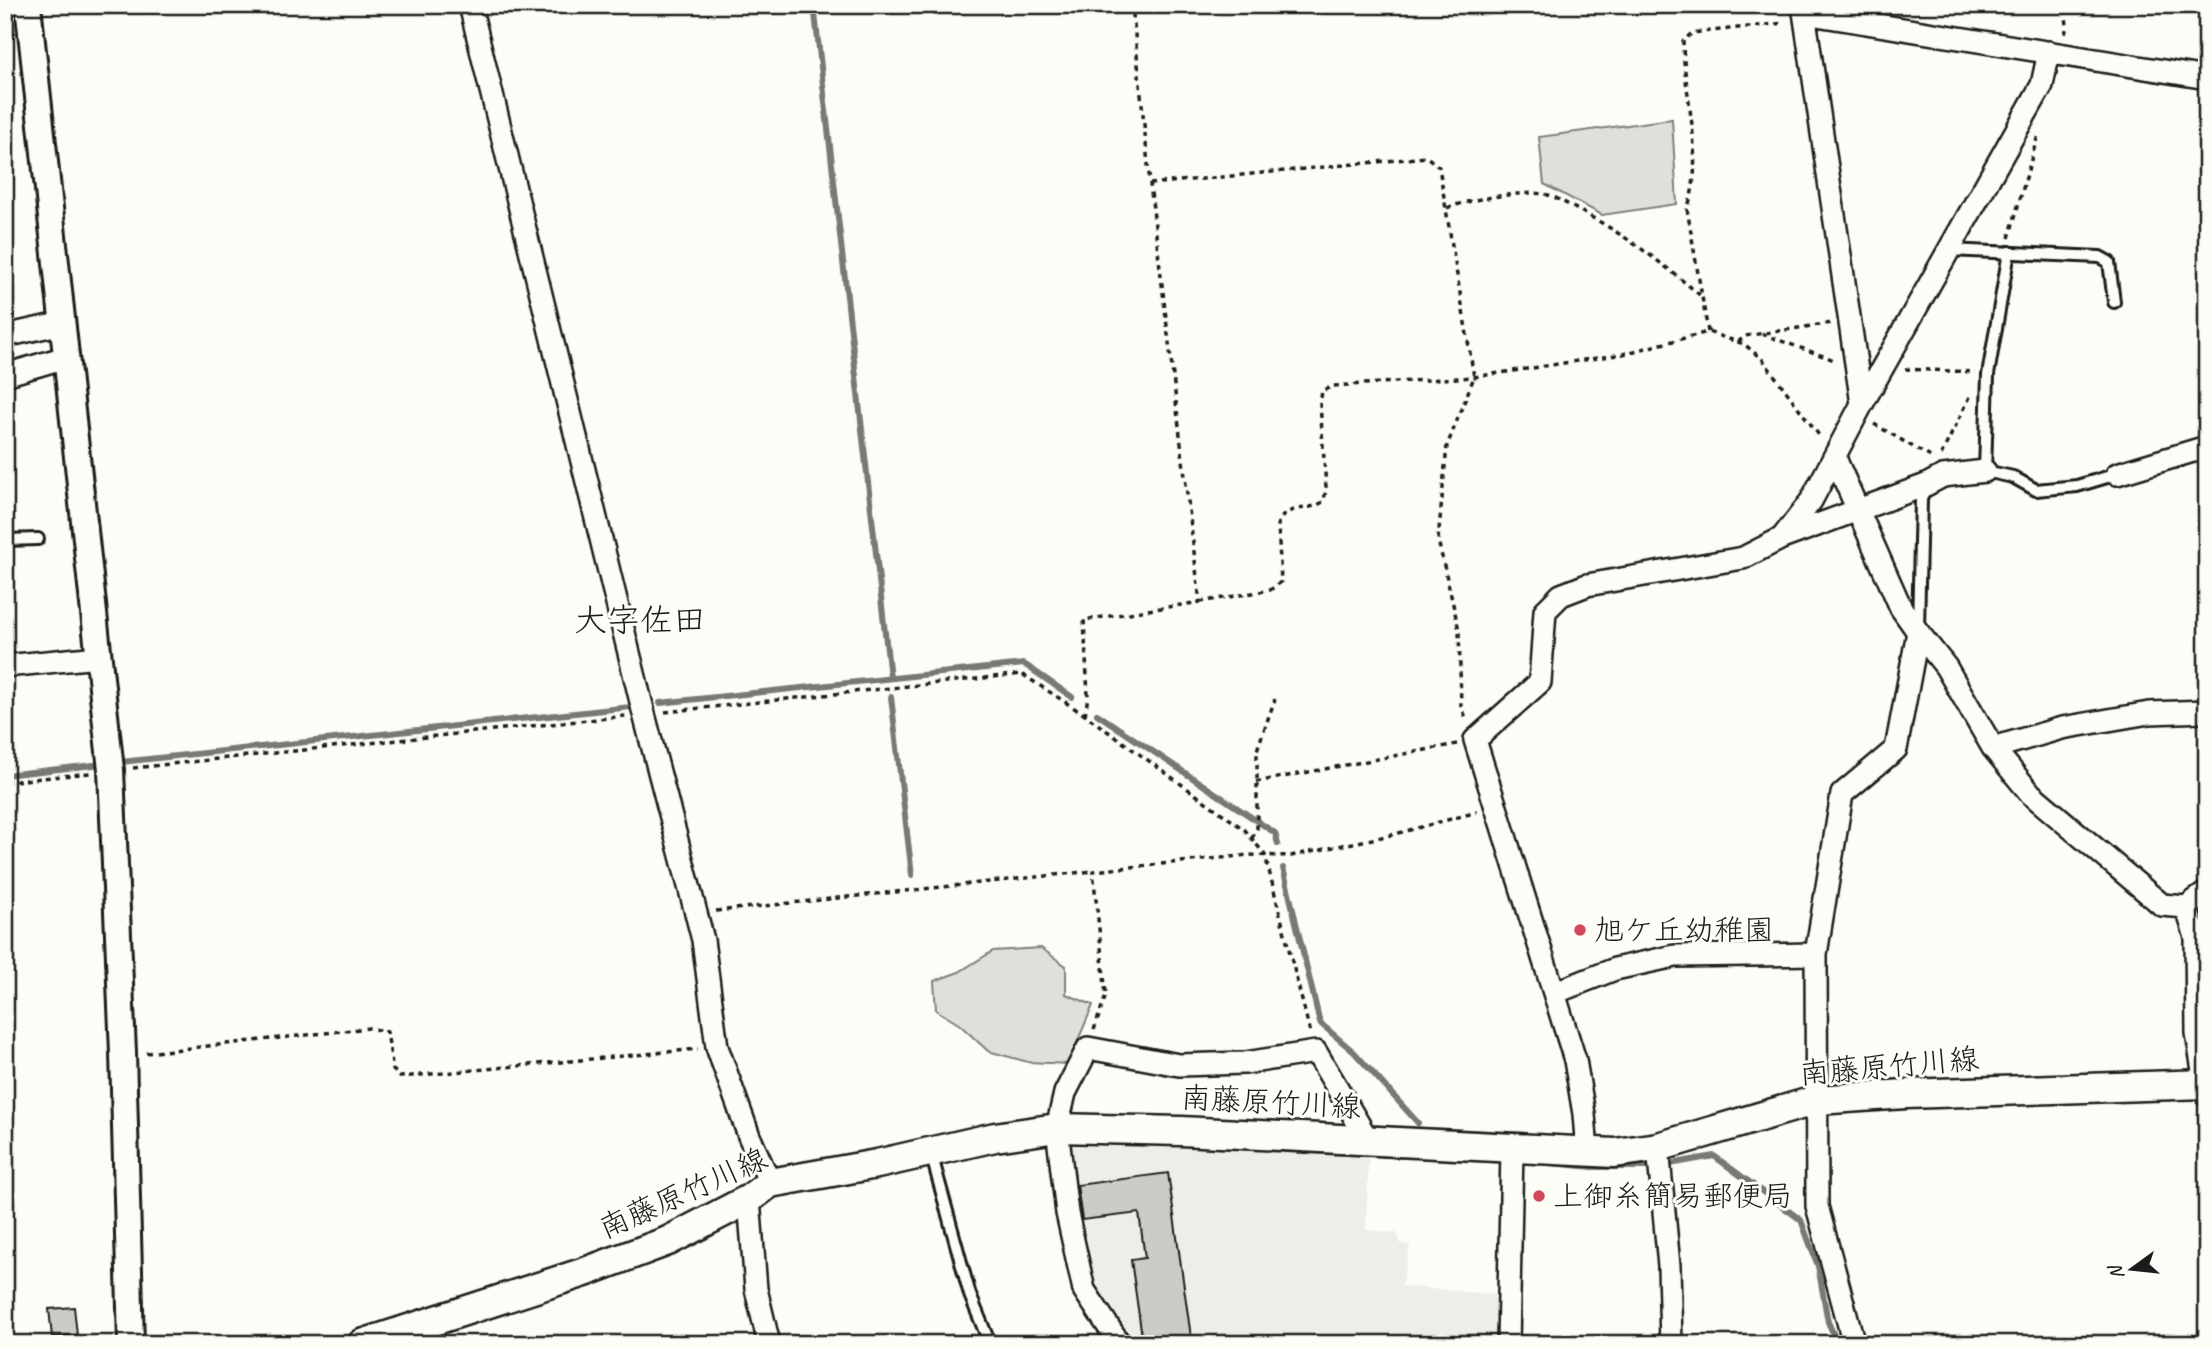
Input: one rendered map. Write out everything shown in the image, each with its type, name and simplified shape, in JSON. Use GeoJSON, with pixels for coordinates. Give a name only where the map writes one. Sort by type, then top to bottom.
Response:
{"type":"FeatureCollection","features":[{"type":"Feature","properties":{"kind":"main road","name":"南藤原竹川線"},"geometry":{"type":"LineString","coordinates":[[362,1344],[585,1272],[668,1241],[760,1191],[995,1138],[1057,1128],[1615,1153],[1658,1147],[1817,1100],[1941,1092],[2206,1088]]}},
{"type":"Feature","properties":{"kind":"street"},"geometry":{"type":"LineString","coordinates":[[28,5],[111,770],[123,1053],[131,1344]]}},
{"type":"Feature","properties":{"kind":"street"},"geometry":{"type":"LineString","coordinates":[[470,5],[644,714],[696,913],[716,1042],[749,1136],[760,1191],[755,1289],[769,1344]]}},
{"type":"Feature","properties":{"kind":"street"},"geometry":{"type":"LineString","coordinates":[[1860,409],[1851,320],[1804,13],[2207,78]]}},
{"type":"Feature","properties":{"kind":"street"},"geometry":{"type":"LineString","coordinates":[[1782,538],[1811,501],[2042,85],[2054,52]]}},
{"type":"Feature","properties":{"kind":"street"},"geometry":{"type":"LineString","coordinates":[[5,336],[63,323]]}},
{"type":"Feature","properties":{"kind":"street"},"geometry":{"type":"LineString","coordinates":[[5,374],[66,357]]}},
{"type":"Feature","properties":{"kind":"street"},"geometry":{"type":"LineString","coordinates":[[2117,474],[2206,452]]}},
{"type":"Feature","properties":{"kind":"street"},"geometry":{"type":"LineString","coordinates":[[1835,458],[1901,608],[1946,667],[1993,748],[2032,794],[2162,905],[2186,907],[2207,892]]}},
{"type":"Feature","properties":{"kind":"street"},"geometry":{"type":"LineString","coordinates":[[1587,1152],[1575,1060],[1475,740],[1540,681],[1545,611],[1561,595],[1587,585],[1743,558],[1782,538],[1926,485],[1943,476],[1985,471]]}},
{"type":"Feature","properties":{"kind":"street"},"geometry":{"type":"LineString","coordinates":[[1854,1344],[1816,1206],[1816,954],[1842,794],[1896,749],[1918,632]]}},
{"type":"Feature","properties":{"kind":"street"},"geometry":{"type":"LineString","coordinates":[[5,666],[99,657]]}},
{"type":"Feature","properties":{"kind":"street"},"geometry":{"type":"LineString","coordinates":[[1993,748],[2062,728],[2137,715],[2207,711]]}},
{"type":"Feature","properties":{"kind":"street"},"geometry":{"type":"LineString","coordinates":[[2186,907],[2196,937],[2197,1033],[2206,1088]]}},
{"type":"Feature","properties":{"kind":"street"},"geometry":{"type":"LineString","coordinates":[[1554,993],[1615,969],[1675,956],[1816,954]]}},
{"type":"Feature","properties":{"kind":"street"},"geometry":{"type":"LineString","coordinates":[[1120,1344],[1084,1290],[1067,1213],[1057,1128],[1065,1093],[1088,1048],[1179,1065],[1245,1063],[1315,1052],[1368,1140]]}},
{"type":"Feature","properties":{"kind":"street"},"geometry":{"type":"LineString","coordinates":[[1658,1147],[1669,1266],[1671,1344]]}},
{"type":"Feature","properties":{"kind":"street"},"geometry":{"type":"LineString","coordinates":[[1508,1344],[1512,1149]]}},
{"type":"Feature","properties":{"kind":"lane"},"geometry":{"type":"LineString","coordinates":[[1949,250],[2100,257],[2109,262],[2114,302]]}},
{"type":"Feature","properties":{"kind":"lane"},"geometry":{"type":"LineString","coordinates":[[2009,252],[1986,370],[1985,471],[2013,477],[2036,490],[2077,486],[2117,474]]}},
{"type":"Feature","properties":{"kind":"lane"},"geometry":{"type":"LineString","coordinates":[[1918,632],[1921,499],[1926,485]]}},
{"type":"Feature","properties":{"kind":"lane"},"geometry":{"type":"LineString","coordinates":[[5,540],[38,539]]}},
{"type":"Feature","properties":{"kind":"lane"},"geometry":{"type":"LineString","coordinates":[[931,1153],[970,1294],[990,1344]]}},
{"type":"Feature","properties":{"kind":"path"},"geometry":{"type":"LineString","coordinates":[[1132,5],[1150,184],[1200,602]]}},
{"type":"Feature","properties":{"kind":"path"},"geometry":{"type":"LineString","coordinates":[[2054,52],[2067,26],[2065,5]]}},
{"type":"Feature","properties":{"kind":"path"},"geometry":{"type":"LineString","coordinates":[[1708,332],[1687,209],[1694,191],[1684,41],[1692,33],[1804,13]]}},
{"type":"Feature","properties":{"kind":"path"},"geometry":{"type":"LineString","coordinates":[[2009,252],[2009,233],[2039,132]]}},
{"type":"Feature","properties":{"kind":"path"},"geometry":{"type":"LineString","coordinates":[[1150,184],[1427,157],[1439,167],[1447,208],[1474,377],[1447,446],[1438,540],[1459,630],[1461,706],[1475,740],[1256,782]]}},
{"type":"Feature","properties":{"kind":"path"},"geometry":{"type":"LineString","coordinates":[[1447,208],[1522,194],[1547,195],[1592,218],[1660,261],[1703,297]]}},
{"type":"Feature","properties":{"kind":"path"},"geometry":{"type":"LineString","coordinates":[[1738,342],[1745,336],[1851,320]]}},
{"type":"Feature","properties":{"kind":"path"},"geometry":{"type":"LineString","coordinates":[[1085,715],[1088,696],[1084,620],[1270,590],[1281,582],[1278,523],[1282,515],[1288,510],[1316,507],[1324,501],[1326,488],[1320,404],[1322,391],[1333,386],[1474,377],[1623,354],[1708,332],[1744,344],[1763,360],[1835,458]]}},
{"type":"Feature","properties":{"kind":"path"},"geometry":{"type":"LineString","coordinates":[[1760,334],[1857,368]]}},
{"type":"Feature","properties":{"kind":"path"},"geometry":{"type":"LineString","coordinates":[[1860,409],[1938,462],[1986,370],[1882,369]]}},
{"type":"Feature","properties":{"kind":"path"},"geometry":{"type":"LineString","coordinates":[[5,782],[1022,674],[1085,715],[1245,830],[1252,838],[1265,855],[1315,1052]]}},
{"type":"Feature","properties":{"kind":"path"},"geometry":{"type":"LineString","coordinates":[[1252,838],[1257,829],[1257,750],[1275,699]]}},
{"type":"Feature","properties":{"kind":"path"},"geometry":{"type":"LineString","coordinates":[[696,913],[1093,871],[1265,855],[1291,856],[1391,835],[1496,807]]}},
{"type":"Feature","properties":{"kind":"path"},"geometry":{"type":"LineString","coordinates":[[1088,1048],[1106,995],[1093,871]]}},
{"type":"Feature","properties":{"kind":"path"},"geometry":{"type":"LineString","coordinates":[[123,1053],[369,1028],[387,1032],[393,1070],[400,1077],[698,1049],[716,1042]]}},
{"type":"Feature","properties":{"kind":"shaded area"},"geometry":{"type":"Polygon","coordinates":[[[1672,119],[1677,204],[1602,215],[1544,184],[1539,137],[1672,119]]]}},
{"type":"Feature","properties":{"kind":"shaded area"},"geometry":{"type":"Polygon","coordinates":[[[1041,948],[1066,966],[1066,994],[1093,1005],[1068,1064],[1028,1062],[988,1051],[960,1025],[936,1010],[934,981],[959,972],[993,951],[1041,948]]]}},
{"type":"Feature","properties":{"kind":"shaded area"},"geometry":{"type":"Polygon","coordinates":[[[1073,1136],[1369,1148],[1366,1230],[1397,1233],[1400,1243],[1410,1245],[1402,1286],[1501,1295],[1500,1344],[1127,1344],[1091,1289],[1065,1146],[1073,1136]]]}},
{"type":"Feature","properties":{"kind":"building"},"geometry":{"type":"Polygon","coordinates":[[[1168,1173],[1192,1344],[1143,1344],[1131,1260],[1145,1258],[1139,1213],[1082,1220],[1077,1185],[1168,1173]]]}},
{"type":"Feature","properties":{"kind":"building"},"geometry":{"type":"Polygon","coordinates":[[[74,1307],[77,1335],[52,1337],[49,1309],[74,1307]]]}},
{"type":"Feature","properties":{"kind":"waterway"},"geometry":{"type":"LineString","coordinates":[[814,5],[890,677]]}},
{"type":"Feature","properties":{"kind":"waterway"},"geometry":{"type":"LineString","coordinates":[[660,703],[1024,664],[1072,697]]}},
{"type":"Feature","properties":{"kind":"waterway"},"geometry":{"type":"LineString","coordinates":[[891,697],[912,875]]}},
{"type":"Feature","properties":{"kind":"waterway"},"geometry":{"type":"LineString","coordinates":[[121,762],[631,707]]}},
{"type":"Feature","properties":{"kind":"waterway"},"geometry":{"type":"LineString","coordinates":[[1097,714],[1275,833],[1278,844]]}},
{"type":"Feature","properties":{"kind":"waterway"},"geometry":{"type":"LineString","coordinates":[[5,775],[94,765]]}},
{"type":"Feature","properties":{"kind":"waterway"},"geometry":{"type":"LineString","coordinates":[[1283,868],[1320,1023],[1354,1052],[1418,1123]]}},
{"type":"Feature","properties":{"kind":"waterway"},"geometry":{"type":"LineString","coordinates":[[1670,1164],[1714,1156],[1801,1220],[1818,1266],[1828,1322],[1838,1344]]}},
{"type":"Feature","properties":{"kind":"waterway"},"geometry":{"type":"LineString","coordinates":[[1551,1163],[1593,1167],[1654,1167]]}},
{"type":"Feature","properties":{"kind":"place","name":"旭ケ丘幼稚園"},"geometry":{"type":"Point","coordinates":[1580,930]}},
{"type":"Feature","properties":{"kind":"place","name":"上御糸簡易郵便局"},"geometry":{"type":"Point","coordinates":[1539,1196]}},
{"type":"Feature","properties":{"kind":"district","name":"大字佐田"},"geometry":{"type":"Point","coordinates":[640,620]}}]}
